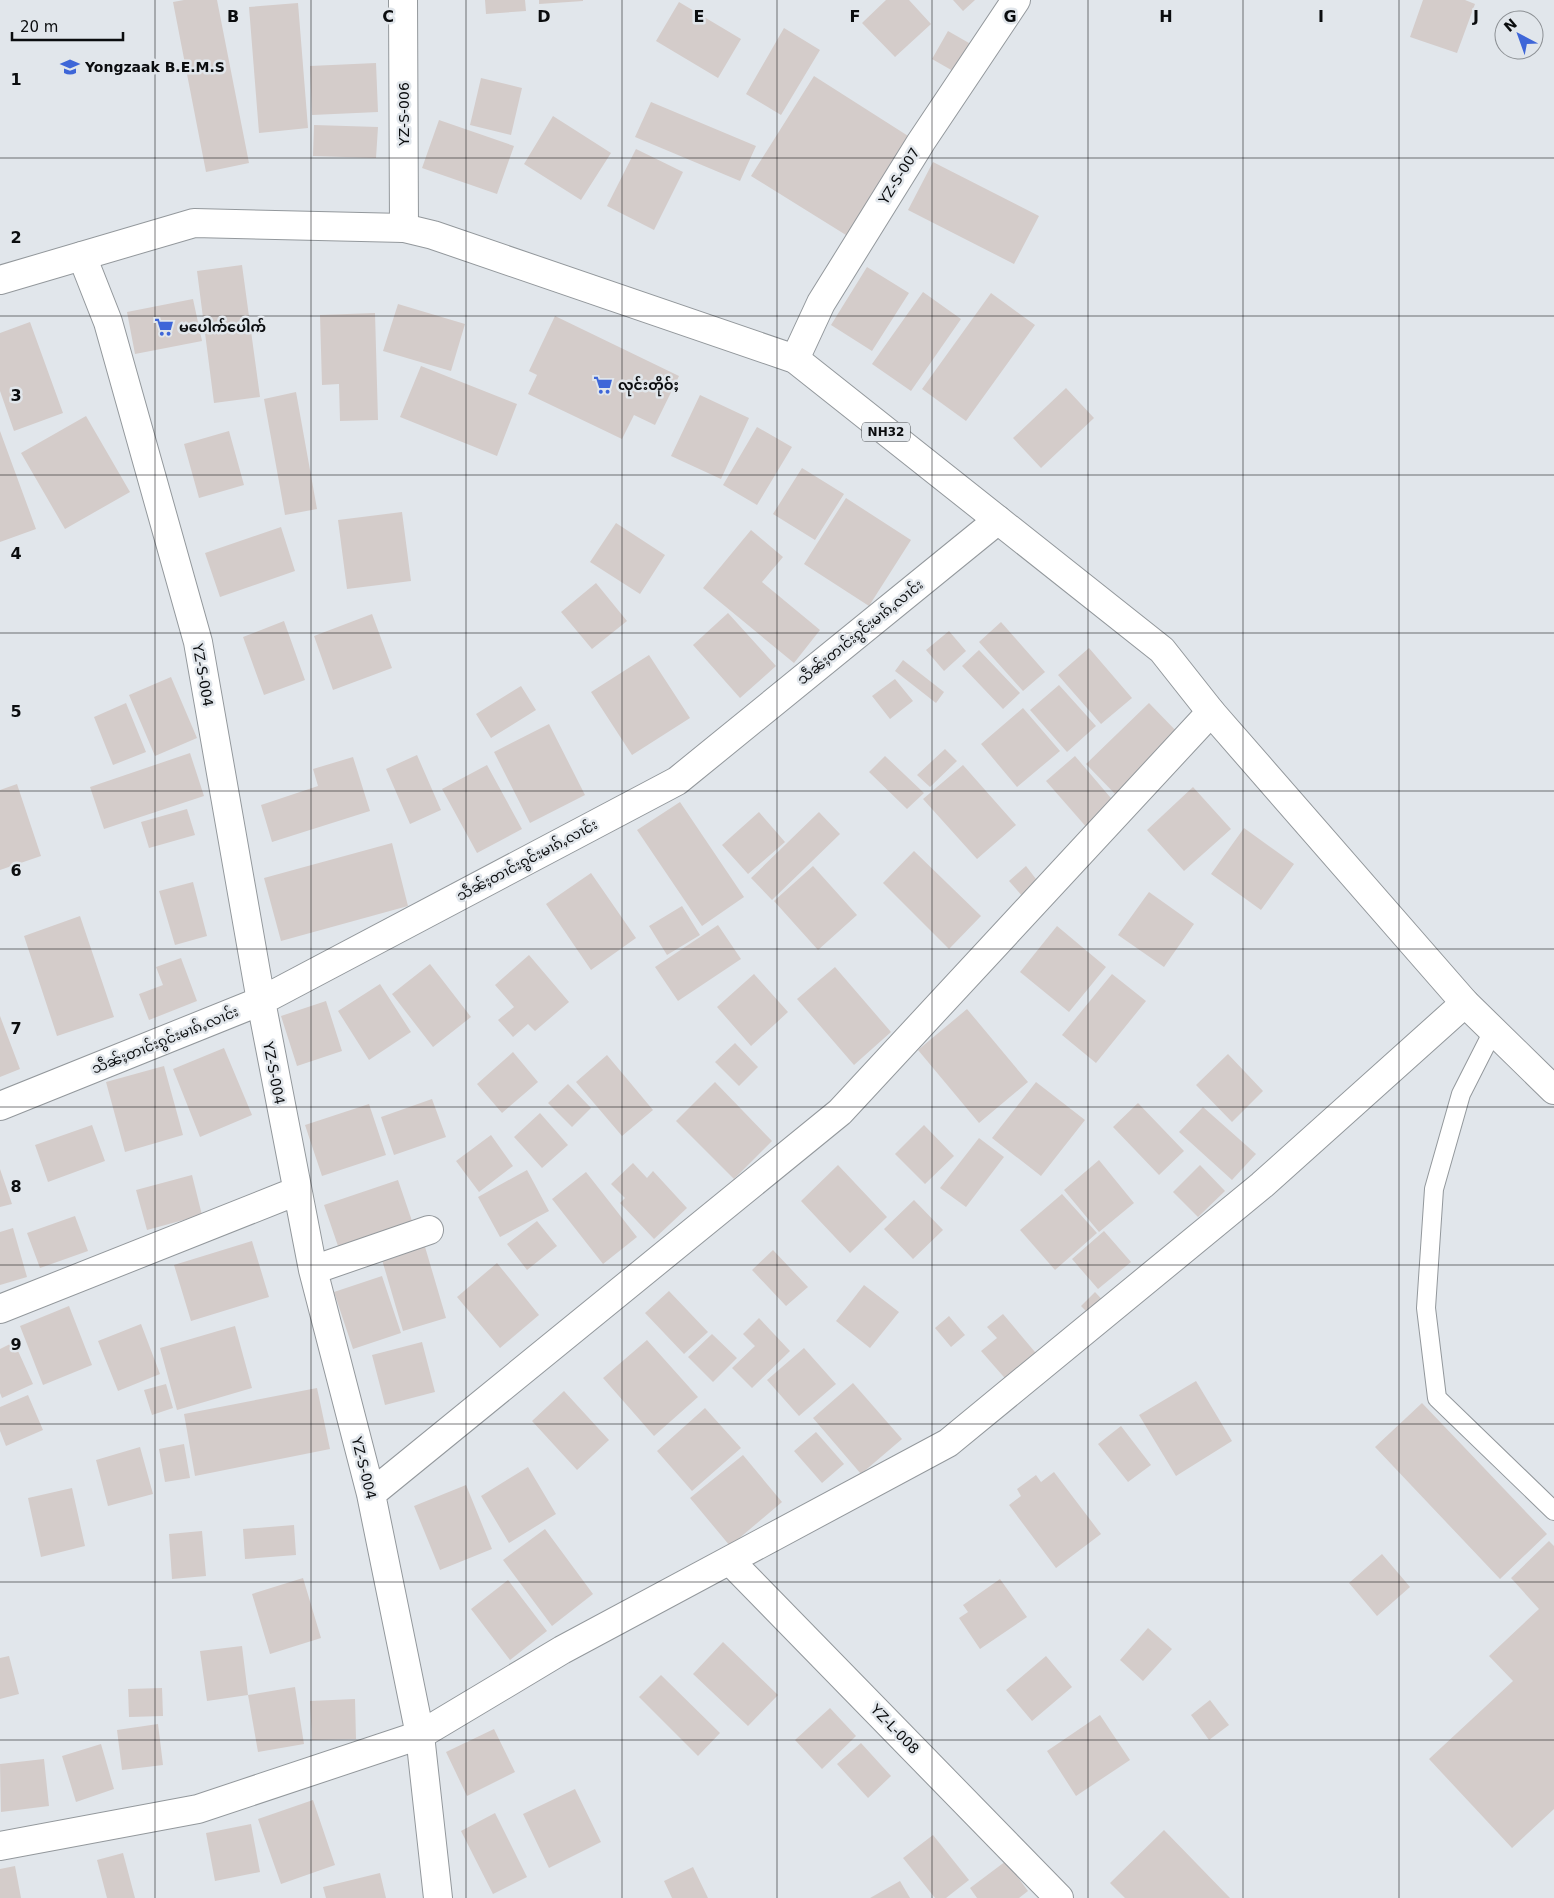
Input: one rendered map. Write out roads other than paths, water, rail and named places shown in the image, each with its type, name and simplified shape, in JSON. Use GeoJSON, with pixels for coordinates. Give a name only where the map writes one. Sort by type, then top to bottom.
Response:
{"type":"FeatureCollection","features":[{"type":"Feature","properties":{"kind":"main road","name":"YZ-S-006"},"geometry":{"type":"LineString","coordinates":[[403,0],[404,228]]}},
{"type":"Feature","properties":{"kind":"main road","name":"YZ-S-007"},"geometry":{"type":"LineString","coordinates":[[795,359],[821,303],[920,142],[1016,0]]}},
{"type":"Feature","properties":{"kind":"main road","name":"NH32"},"geometry":{"type":"LineString","coordinates":[[0,280],[194,223],[404,228],[442,238],[795,359],[1162,650],[1211,712],[1465,1003],[1554,1090]]}},
{"type":"Feature","properties":{"kind":"main road","name":"YZ-S-004"},"geometry":{"type":"LineString","coordinates":[[82,256],[108,322],[198,642],[261,1001],[312,1270],[371,1494],[420,1735],[438,1898]]}},
{"type":"Feature","properties":{"kind":"main road","name":"သဵၼ်ႈတၢင်းၵွင်းမၢၵ်ႇလၢင်း"},"geometry":{"type":"LineString","coordinates":[[0,1106],[261,1001],[676,781],[998,520]]}},
{"type":"Feature","properties":{"kind":"main road"},"geometry":{"type":"LineString","coordinates":[[371,1494],[840,1112],[1211,712]]}},
{"type":"Feature","properties":{"kind":"main road"},"geometry":{"type":"LineString","coordinates":[[0,1846],[198,1809],[420,1735],[562,1650],[948,1443],[1262,1185],[1465,1003]]}},
{"type":"Feature","properties":{"kind":"main road"},"geometry":{"type":"LineString","coordinates":[[0,1309],[297,1191]]}},
{"type":"Feature","properties":{"kind":"main road"},"geometry":{"type":"LineString","coordinates":[[312,1270],[429,1230]]}},
{"type":"Feature","properties":{"kind":"main road","name":"YZ-L-008"},"geometry":{"type":"LineString","coordinates":[[730,1561],[1059,1898]]}},
{"type":"Feature","properties":{"kind":"lane"},"geometry":{"type":"LineString","coordinates":[[1493,1031],[1461,1094],[1434,1189],[1426,1308],[1437,1398],[1554,1511]]}},
{"type":"Feature","properties":{"kind":"place","name":"Yongzaak B.E.M.S"},"geometry":{"type":"Point","coordinates":[70,67]}},
{"type":"Feature","properties":{"kind":"place","name":"မပေါက်ပေါက်"},"geometry":{"type":"Point","coordinates":[164,327]}},
{"type":"Feature","properties":{"kind":"place","name":"လုင်းတိုဝ်ႈ"},"geometry":{"type":"Point","coordinates":[603,385]}}]}
